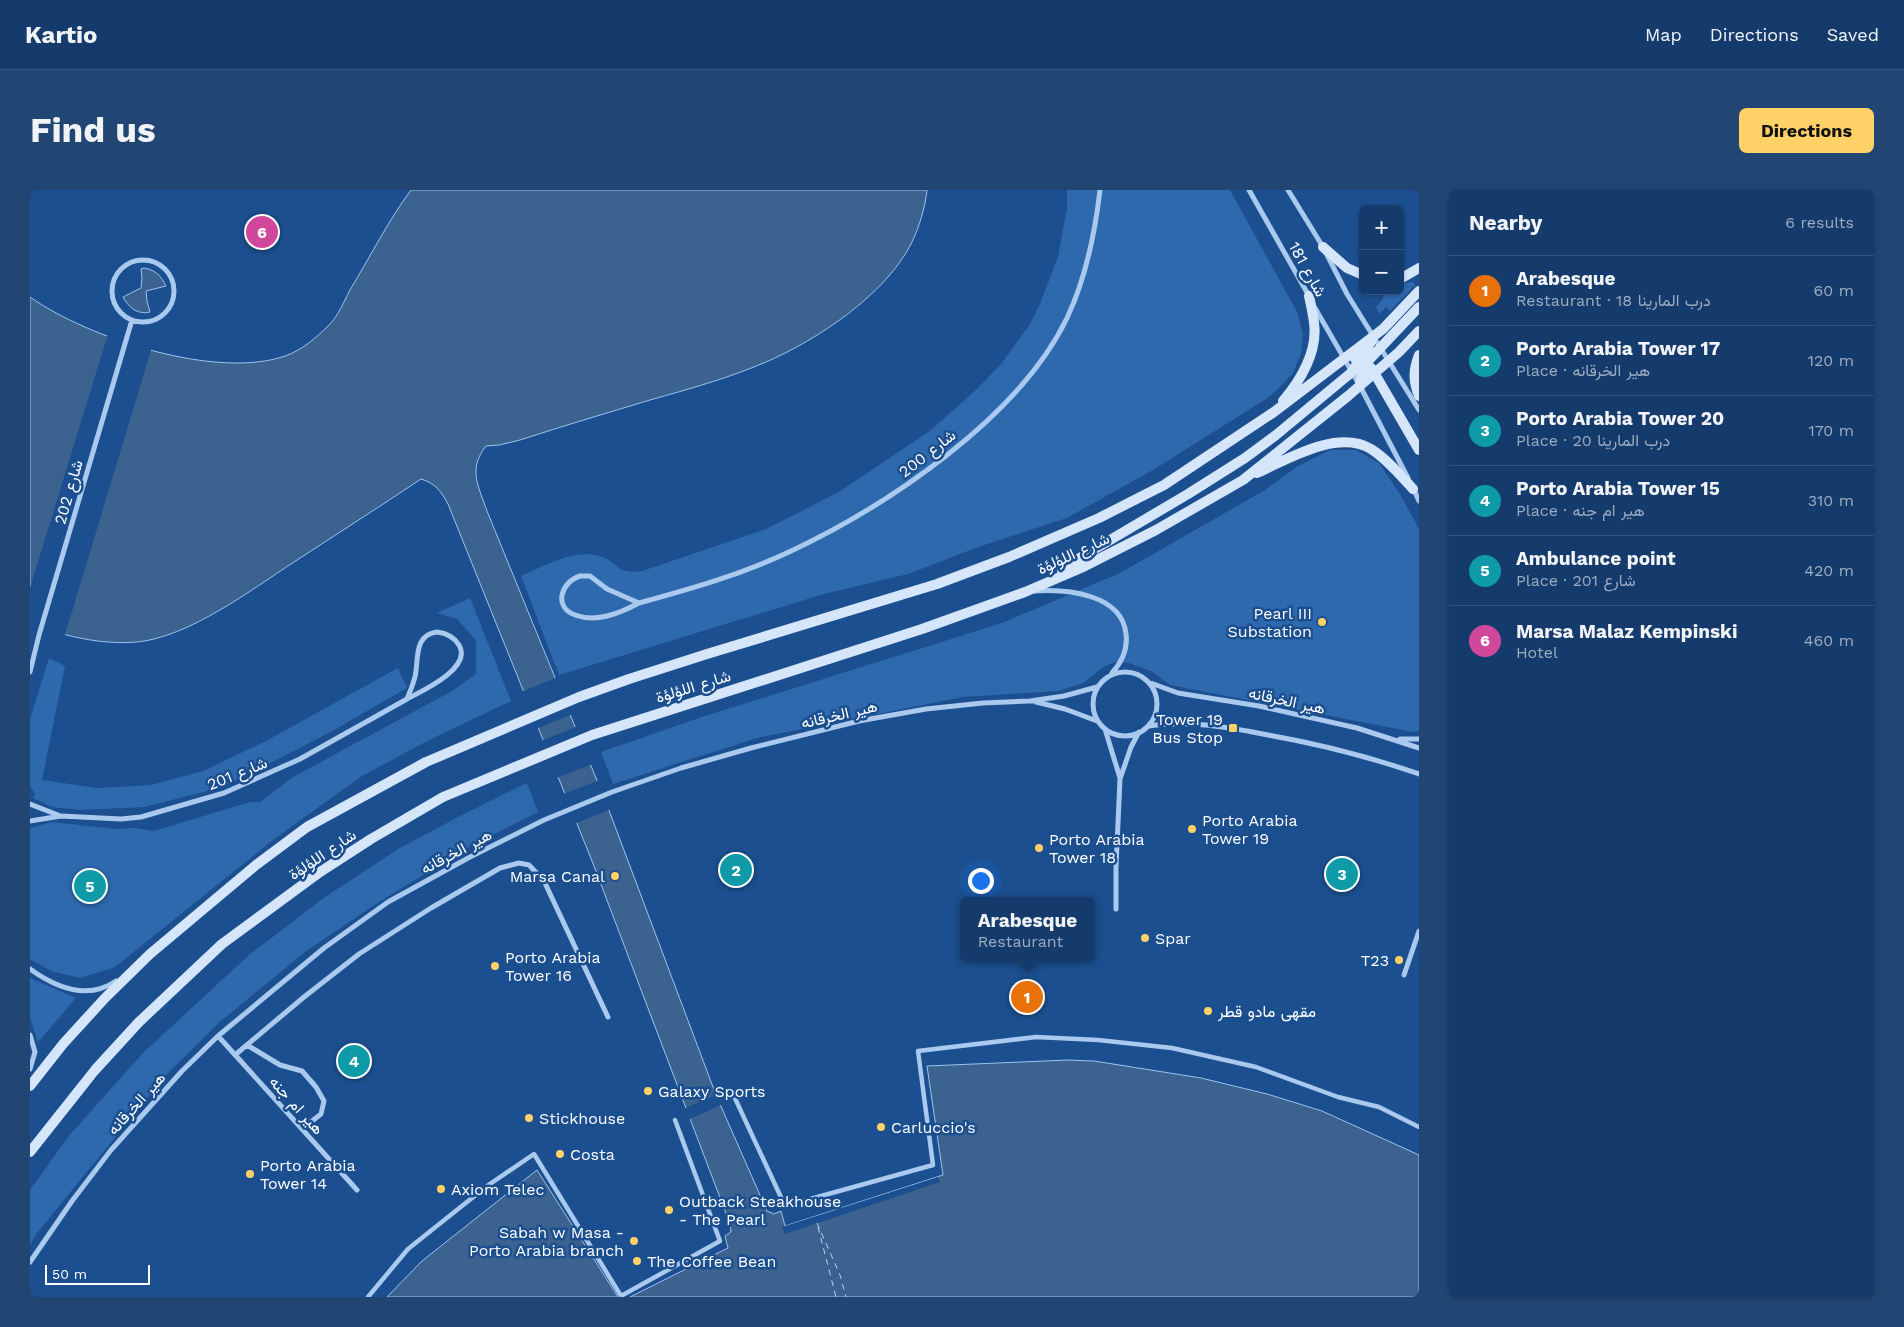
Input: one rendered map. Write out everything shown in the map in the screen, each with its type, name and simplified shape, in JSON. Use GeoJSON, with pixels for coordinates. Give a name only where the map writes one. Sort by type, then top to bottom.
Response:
{"type":"FeatureCollection","features":[{"type":"Feature","properties":{"kind":"main road"},"geometry":{"type":"LineString","coordinates":[[1323,247],[1347,268],[1359,273]]}},
{"type":"Feature","properties":{"kind":"main road"},"geometry":{"type":"LineString","coordinates":[[1404,277],[1419,268]]}},
{"type":"Feature","properties":{"kind":"main road","name":"شارع اللؤلؤة"},"geometry":{"type":"LineString","coordinates":[[30,1086],[63,1044],[105,998],[150,954],[256,865],[307,827],[426,762],[579,697],[698,657],[937,584],[1009,557],[1099,518],[1164,485],[1274,412],[1383,329],[1419,291]]}},
{"type":"Feature","properties":{"kind":"main road"},"geometry":{"type":"LineString","coordinates":[[1274,412],[1296,382],[1313,348],[1315,324],[1309,296]]}},
{"type":"Feature","properties":{"kind":"main road"},"geometry":{"type":"LineString","coordinates":[[1052,580],[1078,559],[1245,458],[1300,416],[1352,372],[1380,347],[1419,307]]}},
{"type":"Feature","properties":{"kind":"main road","name":"شارع اللؤلؤة"},"geometry":{"type":"LineString","coordinates":[[30,1152],[95,1070],[133,1029],[222,944],[312,878],[371,839],[443,797],[592,734],[922,629],[1025,592],[1081,568],[1156,530],[1243,480],[1360,386],[1419,331]]}},
{"type":"Feature","properties":{"kind":"main road"},"geometry":{"type":"LineString","coordinates":[[1360,386],[1363,362],[1373,337]]}},
{"type":"Feature","properties":{"kind":"main road"},"geometry":{"type":"LineString","coordinates":[[1419,355],[1414,368],[1414,374],[1419,396]]}},
{"type":"Feature","properties":{"kind":"main road"},"geometry":{"type":"LineString","coordinates":[[1344,359],[1363,362],[1374,373],[1419,450]]}},
{"type":"Feature","properties":{"kind":"main road"},"geometry":{"type":"LineString","coordinates":[[1243,480],[1310,449],[1324,445],[1349,443],[1370,448],[1384,459],[1413,489]]}},
{"type":"Feature","properties":{"kind":"street","name":"شارع 200"},"geometry":{"type":"LineString","coordinates":[[638,604],[607,589],[590,576],[573,578],[561,594],[567,610],[575,615],[586,617],[614,615],[638,604],[708,584],[746,570],[788,552],[847,522],[904,486],[954,449],[996,412],[1022,386],[1050,347],[1067,318],[1078,292],[1089,253],[1100,190]]}},
{"type":"Feature","properties":{"kind":"street","name":"شارع 181"},"geometry":{"type":"LineString","coordinates":[[1249,190],[1344,359]]}},
{"type":"Feature","properties":{"kind":"street","name":"شارع 181"},"geometry":{"type":"LineString","coordinates":[[1288,190],[1323,247],[1346,294],[1373,337]]}},
{"type":"Feature","properties":{"kind":"street"},"geometry":{"type":"LineString","coordinates":[[141,260],[158,263],[166,269],[174,284],[172,302],[168,310],[156,320],[148,322],[132,320],[120,311],[116,305],[112,288],[114,280],[118,272],[132,262],[141,260]]}},
{"type":"Feature","properties":{"kind":"street","name":"شارع 202"},"geometry":{"type":"LineString","coordinates":[[30,672],[39,634],[132,320]]}},
{"type":"Feature","properties":{"kind":"street"},"geometry":{"type":"LineString","coordinates":[[1373,337],[1419,410]]}},
{"type":"Feature","properties":{"kind":"street"},"geometry":{"type":"LineString","coordinates":[[1344,359],[1360,386],[1419,501]]}},
{"type":"Feature","properties":{"kind":"street"},"geometry":{"type":"LineString","coordinates":[[1025,592],[1072,593],[1103,601],[1115,609],[1124,623],[1127,641],[1122,659],[1111,674],[1097,687],[1092,704],[1098,721],[1105,729],[1120,779]]}},
{"type":"Feature","properties":{"kind":"street","name":"شارع 201"},"geometry":{"type":"LineString","coordinates":[[30,821],[61,816],[121,819],[140,817],[224,793],[300,759],[407,700],[454,671],[460,660],[461,648],[450,636],[444,633],[430,633],[420,644],[416,654],[414,677],[407,700]]}},
{"type":"Feature","properties":{"kind":"street"},"geometry":{"type":"LineString","coordinates":[[1105,729],[1121,736],[1139,732],[1148,726],[1154,716],[1157,704],[1155,692],[1148,682],[1140,676],[1131,672],[1121,671],[1111,674]]}},
{"type":"Feature","properties":{"kind":"street","name":"هير الخرقانه"},"geometry":{"type":"LineString","coordinates":[[1148,682],[1178,693],[1259,706],[1340,724],[1392,738],[1419,748]]}},
{"type":"Feature","properties":{"kind":"street","name":"هير الخرقانه"},"geometry":{"type":"LineString","coordinates":[[30,1262],[72,1200],[111,1150],[170,1083],[218,1036],[324,948],[388,902],[470,857],[544,820],[612,792],[681,768],[751,748],[860,721],[926,709],[983,703],[1030,701],[1064,696],[1097,687]]}},
{"type":"Feature","properties":{"kind":"street","name":"هير الخرقانه"},"geometry":{"type":"LineString","coordinates":[[1030,701],[1065,709],[1098,721]]}},
{"type":"Feature","properties":{"kind":"street"},"geometry":{"type":"LineString","coordinates":[[1148,726],[1188,723],[1234,728],[1302,741],[1413,772],[1419,776]]}},
{"type":"Feature","properties":{"kind":"street"},"geometry":{"type":"LineString","coordinates":[[1116,910],[1120,779],[1139,732]]}},
{"type":"Feature","properties":{"kind":"street"},"geometry":{"type":"LineString","coordinates":[[1392,738],[1419,739]]}},
{"type":"Feature","properties":{"kind":"street","name":"شارع 201"},"geometry":{"type":"LineString","coordinates":[[30,804],[61,816]]}},
{"type":"Feature","properties":{"kind":"street"},"geometry":{"type":"LineString","coordinates":[[236,1055],[304,997],[359,954],[431,908],[500,868],[519,862],[528,865],[544,881],[608,1017]]}},
{"type":"Feature","properties":{"kind":"street"},"geometry":{"type":"LineString","coordinates":[[1404,975],[1419,931]]}},
{"type":"Feature","properties":{"kind":"street"},"geometry":{"type":"LineString","coordinates":[[30,969],[66,989],[95,990],[113,984],[150,954]]}},
{"type":"Feature","properties":{"kind":"street"},"geometry":{"type":"LineString","coordinates":[[30,1035],[35,1052],[30,1069]]}},
{"type":"Feature","properties":{"kind":"street","name":"هير ام جنه"},"geometry":{"type":"LineString","coordinates":[[218,1036],[357,1190]]}},
{"type":"Feature","properties":{"kind":"street"},"geometry":{"type":"LineString","coordinates":[[733,1094],[785,1206],[933,1165],[918,1051],[1036,1037],[1098,1040],[1172,1048],[1256,1067],[1338,1097],[1379,1107],[1419,1127]]}},
{"type":"Feature","properties":{"kind":"street"},"geometry":{"type":"LineString","coordinates":[[247,1045],[280,1065],[302,1071],[316,1087],[324,1101],[322,1114],[302,1129]]}},
{"type":"Feature","properties":{"kind":"street"},"geometry":{"type":"LineString","coordinates":[[368,1297],[408,1249],[487,1186],[534,1154],[621,1296],[720,1241],[675,1120]]}},
{"type":"Feature","properties":{"kind":"shaded area"},"geometry":{"type":"Polygon","coordinates":[[[411,190],[927,190],[923,211],[911,244],[885,281],[848,314],[807,341],[766,362],[723,378],[520,440],[486,446],[477,462],[476,477],[487,511],[607,805],[716,1095],[767,1211],[774,1214],[781,1211],[785,1226],[943,1175],[927,1066],[1068,1060],[1094,1061],[1201,1078],[1267,1094],[1322,1111],[1419,1155],[1419,1297],[630,1297],[728,1248],[725,1236],[731,1232],[730,1224],[594,866],[448,504],[437,488],[421,479],[219,611],[198,622],[157,638],[123,643],[96,641],[69,636],[30,624],[30,297],[85,327],[153,351],[189,359],[224,363],[257,362],[285,356],[308,343],[332,322],[387,227],[411,190]]]}},
{"type":"Feature","properties":{"kind":"shaded area"},"geometry":{"type":"Polygon","coordinates":[[[1067,190],[1230,190],[1297,312],[1303,334],[1301,353],[1293,373],[1266,399],[1153,470],[1067,518],[981,546],[908,574],[824,594],[559,675],[521,576],[549,563],[589,554],[605,558],[627,571],[642,571],[766,529],[839,492],[931,430],[977,389],[1001,364],[1030,324],[1040,304],[1058,257],[1067,208],[1067,190]]]}},
{"type":"Feature","properties":{"kind":"shaded area"},"geometry":{"type":"Polygon","coordinates":[[[144,268],[158,274],[166,286],[146,291],[150,312],[146,313],[134,310],[123,297],[141,288],[141,269],[144,268]]]}},
{"type":"Feature","properties":{"kind":"shaded area"},"geometry":{"type":"Polygon","coordinates":[[[1413,282],[1415,285],[1390,311],[1386,307],[1380,314],[1376,307],[1384,295],[1404,295],[1404,283],[1413,282]]]}},
{"type":"Feature","properties":{"kind":"shaded area"},"geometry":{"type":"Polygon","coordinates":[[[1330,450],[1356,450],[1379,463],[1400,494],[1419,529],[1419,731],[1413,732],[1170,685],[1153,672],[1129,663],[1116,662],[1103,667],[1083,683],[1058,691],[963,697],[757,738],[613,784],[601,752],[702,717],[1002,623],[1120,573],[1265,490],[1298,466],[1330,450]]]}},
{"type":"Feature","properties":{"kind":"shaded area"},"geometry":{"type":"Polygon","coordinates":[[[470,598],[511,701],[431,739],[362,776],[273,840],[115,967],[80,978],[51,971],[30,959],[30,828],[52,822],[154,831],[250,802],[260,802],[293,777],[452,691],[476,674],[476,640],[457,619],[437,613],[470,598]]]}},
{"type":"Feature","properties":{"kind":"shaded area"},"geometry":{"type":"Polygon","coordinates":[[[49,658],[65,666],[42,780],[97,788],[151,785],[203,771],[264,742],[398,668],[407,688],[329,733],[223,787],[144,807],[80,810],[52,807],[33,798],[35,794],[30,786],[30,719],[49,658]]]}},
{"type":"Feature","properties":{"kind":"shaded area"},"geometry":{"type":"Polygon","coordinates":[[[527,783],[538,812],[467,848],[379,902],[305,952],[222,1020],[167,1074],[37,1233],[30,1245],[30,1190],[68,1137],[143,1053],[249,955],[325,897],[400,848],[527,783]]]}},
{"type":"Feature","properties":{"kind":"shaded area"},"geometry":{"type":"Polygon","coordinates":[[[30,978],[76,998],[38,1042],[30,1018],[30,978]]]}},
{"type":"Feature","properties":{"kind":"shaded area"},"geometry":{"type":"Polygon","coordinates":[[[537,1170],[618,1297],[387,1297],[422,1261],[537,1170]]]}},
{"type":"Feature","properties":{"kind":"pier"},"geometry":{"type":"Polygon","coordinates":[[[108,334],[152,347],[64,638],[30,627],[30,588],[108,334]]]}},
{"type":"Feature","properties":{"kind":"pier"},"geometry":{"type":"Polygon","coordinates":[[[558,677],[573,714],[536,729],[521,692],[558,677]]]}},
{"type":"Feature","properties":{"kind":"pier"},"geometry":{"type":"Polygon","coordinates":[[[578,726],[593,764],[556,778],[541,741],[578,726]]]}},
{"type":"Feature","properties":{"kind":"pier"},"geometry":{"type":"Polygon","coordinates":[[[600,780],[611,809],[574,824],[563,794],[600,780]]]}},
{"type":"Feature","properties":{"kind":"pier"},"geometry":{"type":"Polygon","coordinates":[[[718,1094],[723,1104],[688,1120],[684,1109],[718,1094]]]}},
{"type":"Feature","properties":{"kind":"pier"},"geometry":{"type":"Polygon","coordinates":[[[938,1177],[940,1182],[785,1234],[782,1227],[938,1177]]]}},
{"type":"Feature","properties":{"kind":"ferry route"},"geometry":{"type":"LineString","coordinates":[[817,1223],[840,1275],[846,1297]]}},
{"type":"Feature","properties":{"kind":"ferry route"},"geometry":{"type":"LineString","coordinates":[[818,1227],[836,1297]]}},
{"type":"Feature","properties":{"kind":"place","name":"Marsa Malaz Kempinski"},"geometry":{"type":"Point","coordinates":[262,232]}},
{"type":"Feature","properties":{"kind":"place","name":"Pearl III Substation"},"geometry":{"type":"Point","coordinates":[1322,622]}},
{"type":"Feature","properties":{"kind":"place","name":"Tower 19 Bus Stop"},"geometry":{"type":"Point","coordinates":[1233,728]}},
{"type":"Feature","properties":{"kind":"place","name":"Porto Arabia Tower 19"},"geometry":{"type":"Point","coordinates":[1192,829]}},
{"type":"Feature","properties":{"kind":"place","name":"Porto Arabia Tower 18"},"geometry":{"type":"Point","coordinates":[1039,848]}},
{"type":"Feature","properties":{"kind":"place","name":"Porto Arabia Tower 17"},"geometry":{"type":"Point","coordinates":[736,870]}},
{"type":"Feature","properties":{"kind":"place","name":"Porto Arabia Tower 20"},"geometry":{"type":"Point","coordinates":[1342,874]}},
{"type":"Feature","properties":{"kind":"place","name":"Marsa Canal"},"geometry":{"type":"Point","coordinates":[615,876]}},
{"type":"Feature","properties":{"kind":"place","name":"Ambulance point"},"geometry":{"type":"Point","coordinates":[90,886]}},
{"type":"Feature","properties":{"kind":"place","name":"Spar"},"geometry":{"type":"Point","coordinates":[1145,938]}},
{"type":"Feature","properties":{"kind":"place","name":"T23"},"geometry":{"type":"Point","coordinates":[1399,960]}},
{"type":"Feature","properties":{"kind":"place","name":"Porto Arabia Tower 16"},"geometry":{"type":"Point","coordinates":[495,966]}},
{"type":"Feature","properties":{"kind":"place","name":"Arabesque"},"geometry":{"type":"Point","coordinates":[1027,997]}},
{"type":"Feature","properties":{"kind":"place","name":"مقهى مادو قطر"},"geometry":{"type":"Point","coordinates":[1208,1011]}},
{"type":"Feature","properties":{"kind":"place","name":"Porto Arabia Tower 15"},"geometry":{"type":"Point","coordinates":[354,1061]}},
{"type":"Feature","properties":{"kind":"place","name":"Galaxy Sports"},"geometry":{"type":"Point","coordinates":[648,1091]}},
{"type":"Feature","properties":{"kind":"place","name":"Stickhouse"},"geometry":{"type":"Point","coordinates":[529,1118]}},
{"type":"Feature","properties":{"kind":"place","name":"Carluccio's"},"geometry":{"type":"Point","coordinates":[881,1127]}},
{"type":"Feature","properties":{"kind":"place","name":"Costa"},"geometry":{"type":"Point","coordinates":[560,1154]}},
{"type":"Feature","properties":{"kind":"place","name":"Porto Arabia Tower 14"},"geometry":{"type":"Point","coordinates":[250,1174]}},
{"type":"Feature","properties":{"kind":"place","name":"Axiom Telec"},"geometry":{"type":"Point","coordinates":[441,1189]}},
{"type":"Feature","properties":{"kind":"place","name":"Outback Steakhouse - The Pearl"},"geometry":{"type":"Point","coordinates":[669,1210]}},
{"type":"Feature","properties":{"kind":"place","name":"Sabah w Masa - Porto Arabia branch"},"geometry":{"type":"Point","coordinates":[634,1241]}},
{"type":"Feature","properties":{"kind":"place","name":"The Coffee Bean"},"geometry":{"type":"Point","coordinates":[637,1261]}}]}
